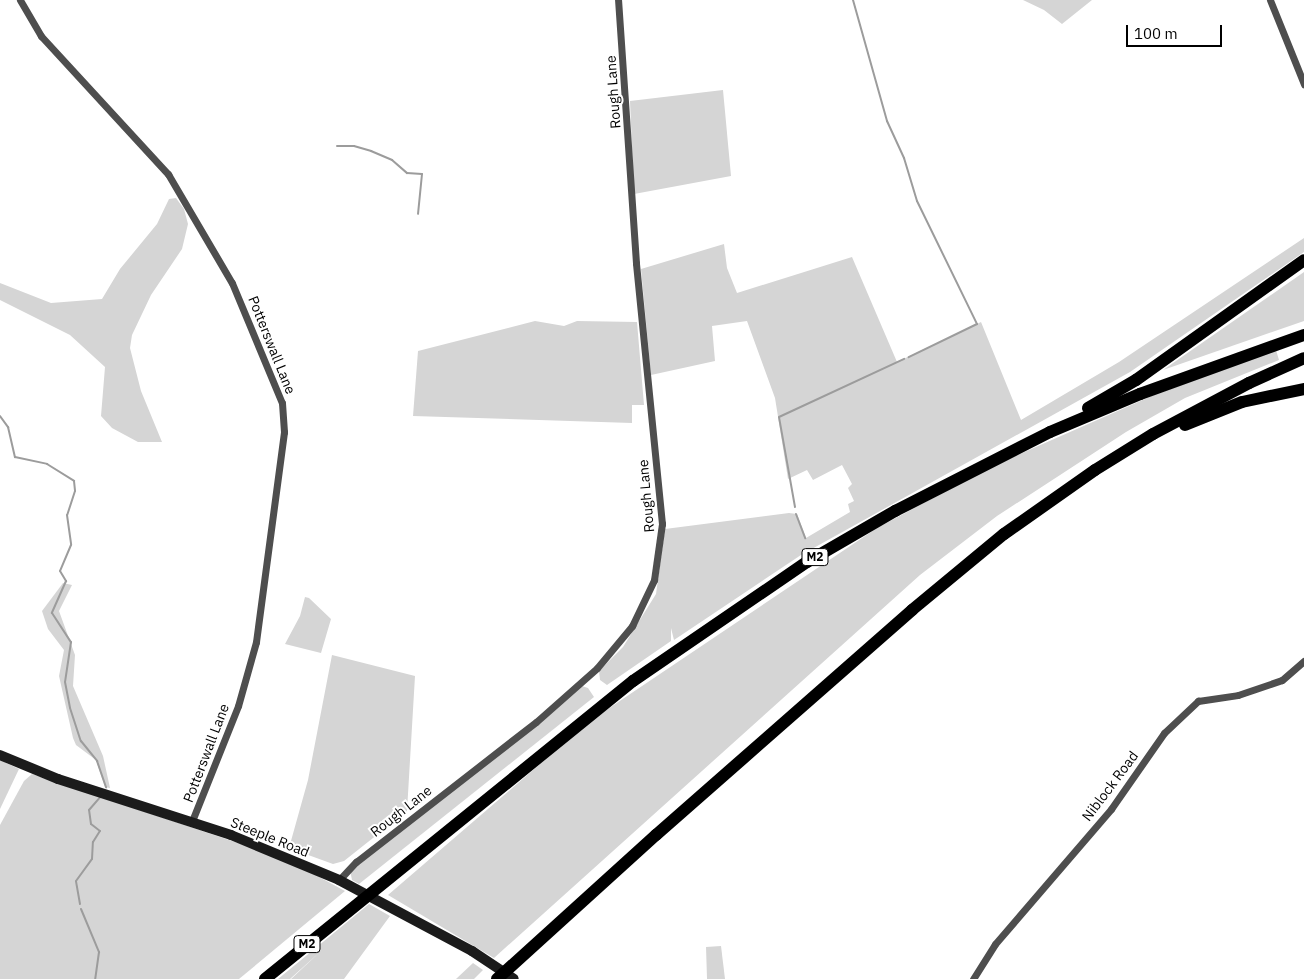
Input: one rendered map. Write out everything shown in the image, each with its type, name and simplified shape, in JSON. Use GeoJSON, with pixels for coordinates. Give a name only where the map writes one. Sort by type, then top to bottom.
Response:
{"type":"FeatureCollection","features":[{"type":"Feature","properties":{"kind":"highway"},"geometry":{"type":"LineString","coordinates":[[1021,446],[1136,380],[1304,260]]}},
{"type":"Feature","properties":{"kind":"highway","name":"M2"},"geometry":{"type":"LineString","coordinates":[[265,979],[349,908],[387,882],[576,726],[705,629],[856,533],[1021,446],[1140,394],[1304,334]]}},
{"type":"Feature","properties":{"kind":"highway"},"geometry":{"type":"LineString","coordinates":[[497,979],[949,578],[1004,534],[1095,470],[1203,407],[1304,358]]}},
{"type":"Feature","properties":{"kind":"highway"},"geometry":{"type":"LineString","coordinates":[[1095,470],[1209,414],[1273,393],[1304,389]]}},
{"type":"Feature","properties":{"kind":"street","name":"Potterswall Lane"},"geometry":{"type":"LineString","coordinates":[[20,0],[41,36],[168,174],[232,283],[282,403],[284,432],[256,642],[238,706],[192,821]]}},
{"type":"Feature","properties":{"kind":"street","name":"Rough Lane"},"geometry":{"type":"LineString","coordinates":[[339,880],[356,862],[536,722],[597,668],[632,626],[654,580],[662,524],[636,262],[618,0]]}},
{"type":"Feature","properties":{"kind":"street"},"geometry":{"type":"LineString","coordinates":[[1270,0],[1304,84]]}},
{"type":"Feature","properties":{"kind":"street","name":"Niblock Road"},"geometry":{"type":"LineString","coordinates":[[973,979],[995,944],[1112,809],[1164,733],[1198,701],[1238,695],[1282,680],[1304,661]]}},
{"type":"Feature","properties":{"kind":"street","name":"Steeple Road"},"geometry":{"type":"LineString","coordinates":[[0,755],[80,787],[192,821],[339,880],[472,951],[514,979]]}},
{"type":"Feature","properties":{"kind":"shaded area"},"geometry":{"type":"Polygon","coordinates":[[[1023,0],[1092,0],[1062,24],[1044,10],[1023,0]]]}},
{"type":"Feature","properties":{"kind":"shaded area"},"geometry":{"type":"Polygon","coordinates":[[[723,90],[731,176],[634,194],[630,101],[723,90]]]}},
{"type":"Feature","properties":{"kind":"shaded area"},"geometry":{"type":"Polygon","coordinates":[[[176,198],[184,209],[188,224],[182,249],[151,295],[132,335],[130,348],[141,391],[162,442],[138,442],[112,428],[101,416],[105,367],[70,335],[0,300],[0,283],[51,303],[102,299],[120,269],[157,224],[169,199],[176,198]]]}},
{"type":"Feature","properties":{"kind":"shaded area"},"geometry":{"type":"Polygon","coordinates":[[[1304,238],[1304,252],[1130,372],[801,555],[674,640],[671,628],[671,641],[607,685],[600,680],[599,671],[623,647],[656,594],[665,529],[789,513],[797,514],[806,538],[850,512],[848,504],[854,501],[848,488],[852,484],[842,465],[813,480],[807,470],[788,479],[775,398],[747,321],[712,326],[715,361],[651,375],[641,269],[724,244],[727,268],[737,293],[852,257],[897,362],[981,322],[1021,420],[1119,362],[1304,238]]]}},
{"type":"Feature","properties":{"kind":"shaded area"},"geometry":{"type":"Polygon","coordinates":[[[1304,272],[1304,321],[1163,370],[1304,272]]]}},
{"type":"Feature","properties":{"kind":"shaded area"},"geometry":{"type":"Polygon","coordinates":[[[535,321],[564,326],[577,321],[637,322],[644,405],[632,405],[632,423],[413,416],[418,351],[535,321]]]}},
{"type":"Feature","properties":{"kind":"shaded area"},"geometry":{"type":"Polygon","coordinates":[[[1276,350],[1279,360],[1185,398],[1126,432],[997,516],[920,575],[494,958],[388,895],[590,721],[877,528],[995,465],[1154,395],[1276,350]]]}},
{"type":"Feature","properties":{"kind":"shaded area"},"geometry":{"type":"Polygon","coordinates":[[[63,583],[72,585],[59,611],[75,655],[73,686],[103,756],[110,788],[105,787],[96,760],[76,745],[73,738],[59,676],[64,650],[48,629],[42,611],[63,583]]]}},
{"type":"Feature","properties":{"kind":"shaded area"},"geometry":{"type":"Polygon","coordinates":[[[305,597],[309,598],[331,619],[321,653],[285,644],[300,616],[305,597]]]}},
{"type":"Feature","properties":{"kind":"shaded area"},"geometry":{"type":"Polygon","coordinates":[[[332,655],[415,676],[407,811],[344,861],[333,864],[289,848],[308,780],[332,655]]]}},
{"type":"Feature","properties":{"kind":"shaded area"},"geometry":{"type":"Polygon","coordinates":[[[582,686],[588,688],[594,697],[359,884],[352,880],[350,870],[582,686]]]}},
{"type":"Feature","properties":{"kind":"shaded area"},"geometry":{"type":"Polygon","coordinates":[[[0,760],[19,769],[0,809],[0,760]]]}},
{"type":"Feature","properties":{"kind":"shaded area"},"geometry":{"type":"Polygon","coordinates":[[[32,774],[286,859],[345,891],[239,979],[0,979],[0,825],[24,781],[32,774]]]}},
{"type":"Feature","properties":{"kind":"shaded area"},"geometry":{"type":"Polygon","coordinates":[[[369,904],[390,916],[344,979],[291,979],[321,951],[290,979],[278,979],[369,904]]]}},
{"type":"Feature","properties":{"kind":"shaded area"},"geometry":{"type":"Polygon","coordinates":[[[721,946],[725,979],[707,979],[706,947],[721,946]]]}},
{"type":"Feature","properties":{"kind":"shaded area"},"geometry":{"type":"Polygon","coordinates":[[[473,963],[483,970],[474,979],[456,979],[473,963]]]}},
{"type":"Feature","properties":{"kind":"waterway"},"geometry":{"type":"LineString","coordinates":[[853,0],[887,121],[904,158],[917,201],[977,324],[909,357]]}},
{"type":"Feature","properties":{"kind":"waterway"},"geometry":{"type":"LineString","coordinates":[[337,146],[354,146],[371,151],[392,160],[407,173],[422,174],[418,214]]}},
{"type":"Feature","properties":{"kind":"waterway"},"geometry":{"type":"LineString","coordinates":[[795,507],[779,417],[904,359]]}},
{"type":"Feature","properties":{"kind":"waterway"},"geometry":{"type":"LineString","coordinates":[[0,416],[8,427],[15,457],[47,464],[74,481],[75,491],[67,515],[71,545],[60,571],[66,581],[52,613],[71,642],[65,682],[70,708],[81,741],[97,761],[106,787]]}},
{"type":"Feature","properties":{"kind":"waterway"},"geometry":{"type":"LineString","coordinates":[[796,514],[805,538]]}},
{"type":"Feature","properties":{"kind":"waterway"},"geometry":{"type":"LineString","coordinates":[[80,904],[76,881],[92,859],[93,842],[100,831],[91,824],[89,810],[101,796]]}},
{"type":"Feature","properties":{"kind":"waterway"},"geometry":{"type":"LineString","coordinates":[[81,909],[99,952],[95,979]]}}]}
